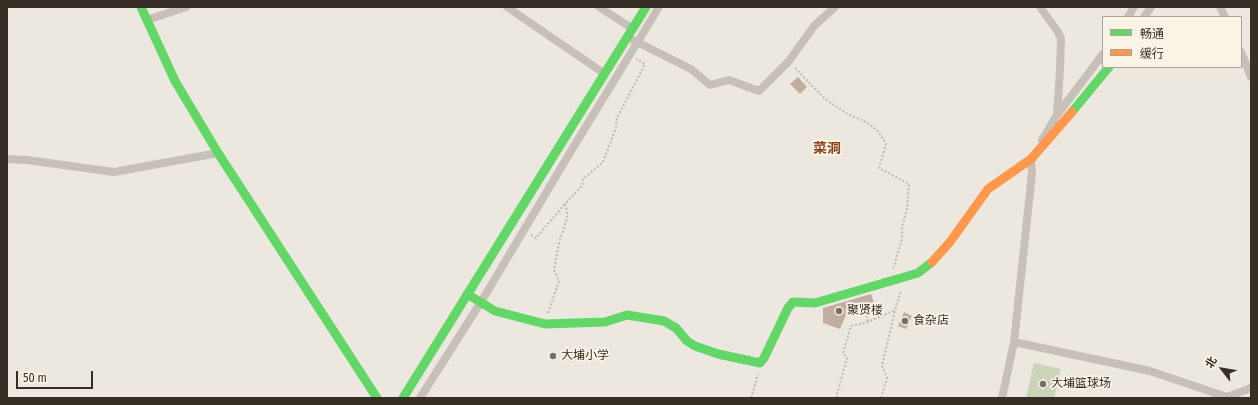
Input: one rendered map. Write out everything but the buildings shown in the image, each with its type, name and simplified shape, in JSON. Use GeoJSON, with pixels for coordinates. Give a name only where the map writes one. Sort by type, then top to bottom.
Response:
{"type":"FeatureCollection","features":[{"type":"Feature","properties":{"kind":"street"},"geometry":{"type":"LineString","coordinates":[[141,7],[175,80],[218,153],[377,398]]}},
{"type":"Feature","properties":{"kind":"street"},"geometry":{"type":"LineString","coordinates":[[147,20],[186,7]]}},
{"type":"Feature","properties":{"kind":"street"},"geometry":{"type":"LineString","coordinates":[[507,7],[605,74]]}},
{"type":"Feature","properties":{"kind":"street"},"geometry":{"type":"LineString","coordinates":[[599,7],[610,10],[633,29]]}},
{"type":"Feature","properties":{"kind":"street"},"geometry":{"type":"LineString","coordinates":[[403,398],[646,7]]}},
{"type":"Feature","properties":{"kind":"street"},"geometry":{"type":"LineString","coordinates":[[420,398],[481,302],[523,230],[659,7]]}},
{"type":"Feature","properties":{"kind":"street"},"geometry":{"type":"LineString","coordinates":[[628,37],[691,69],[710,85],[729,80],[759,91],[789,61],[814,26],[835,7]]}},
{"type":"Feature","properties":{"kind":"street"},"geometry":{"type":"LineString","coordinates":[[1040,7],[1058,32],[1061,39],[1057,115]]}},
{"type":"Feature","properties":{"kind":"street"},"geometry":{"type":"LineString","coordinates":[[1129,16],[1134,7]]}},
{"type":"Feature","properties":{"kind":"street"},"geometry":{"type":"LineString","coordinates":[[1145,16],[1150,7]]}},
{"type":"Feature","properties":{"kind":"street"},"geometry":{"type":"LineString","coordinates":[[1220,7],[1224,16]]}},
{"type":"Feature","properties":{"kind":"street"},"geometry":{"type":"LineString","coordinates":[[1242,54],[1251,77]]}},
{"type":"Feature","properties":{"kind":"street"},"geometry":{"type":"LineString","coordinates":[[1002,398],[1014,342],[1032,173],[1031,159],[1057,115],[1102,55]]}},
{"type":"Feature","properties":{"kind":"street"},"geometry":{"type":"LineString","coordinates":[[468,294],[495,311],[545,324],[605,322],[627,316],[664,321],[676,328],[687,341],[695,346],[718,354],[757,363],[761,362],[788,308],[792,304],[796,302],[815,303],[918,273],[931,263],[950,242],[988,189],[1031,159],[1108,68]]}},
{"type":"Feature","properties":{"kind":"street"},"geometry":{"type":"LineString","coordinates":[[1057,115],[1065,120]]}},
{"type":"Feature","properties":{"kind":"street"},"geometry":{"type":"LineString","coordinates":[[7,159],[27,160],[114,172],[218,153]]}},
{"type":"Feature","properties":{"kind":"street"},"geometry":{"type":"LineString","coordinates":[[1014,342],[1150,371],[1227,397],[1251,388]]}},
{"type":"Feature","properties":{"kind":"path"},"geometry":{"type":"LineString","coordinates":[[523,230],[536,238],[582,186],[583,179],[602,162],[616,128],[617,118],[645,64],[630,55]]}},
{"type":"Feature","properties":{"kind":"path"},"geometry":{"type":"LineString","coordinates":[[789,61],[825,99],[846,113],[868,123],[878,130],[886,144],[879,168],[910,184],[907,209],[902,227],[902,239],[889,281]]}},
{"type":"Feature","properties":{"kind":"path"},"geometry":{"type":"LineString","coordinates":[[545,324],[559,281],[554,270],[559,243],[567,218],[566,204]]}},
{"type":"Feature","properties":{"kind":"path"},"geometry":{"type":"LineString","coordinates":[[881,398],[887,378],[882,366],[904,277]]}},
{"type":"Feature","properties":{"kind":"path"},"geometry":{"type":"LineString","coordinates":[[861,289],[868,322]]}},
{"type":"Feature","properties":{"kind":"path"},"geometry":{"type":"LineString","coordinates":[[836,398],[847,358],[843,353],[851,326],[868,322],[895,310]]}},
{"type":"Feature","properties":{"kind":"path"},"geometry":{"type":"LineString","coordinates":[[751,398],[761,362]]}},
{"type":"Feature","properties":{"kind":"green space","name":"大埔篮球场"},"geometry":{"type":"Polygon","coordinates":[[[1034,363],[1061,369],[1054,398],[1026,398],[1034,363]]]}},
{"type":"Feature","properties":{"kind":"traffic: fast"},"geometry":{"type":"LineString","coordinates":[[141,7],[175,81],[218,153],[377,398]]}},
{"type":"Feature","properties":{"kind":"traffic: fast"},"geometry":{"type":"LineString","coordinates":[[403,398],[646,7]]}},
{"type":"Feature","properties":{"kind":"traffic: fast"},"geometry":{"type":"LineString","coordinates":[[1072,112],[1108,68]]}},
{"type":"Feature","properties":{"kind":"traffic: fast"},"geometry":{"type":"LineString","coordinates":[[467,294],[495,311],[545,324],[605,322],[627,315],[664,321],[676,328],[687,341],[695,346],[718,354],[760,363],[764,358],[788,308],[793,302],[815,303],[918,273],[932,262]]}},
{"type":"Feature","properties":{"kind":"traffic: slow"},"geometry":{"type":"LineString","coordinates":[[932,262],[950,242],[988,189],[1031,159],[1072,112]]}},
{"type":"Feature","properties":{"kind":"place","name":"聚贤楼"},"geometry":{"type":"Point","coordinates":[839,311]}},
{"type":"Feature","properties":{"kind":"place","name":"食杂店"},"geometry":{"type":"Point","coordinates":[905,321]}},
{"type":"Feature","properties":{"kind":"place","name":"大埔小学"},"geometry":{"type":"Point","coordinates":[553,356]}},
{"type":"Feature","properties":{"kind":"place","name":"大埔篮球场"},"geometry":{"type":"Point","coordinates":[1043,384]}},
{"type":"Feature","properties":{"kind":"district","name":"菜洞"},"geometry":{"type":"Point","coordinates":[827,149]}}]}
